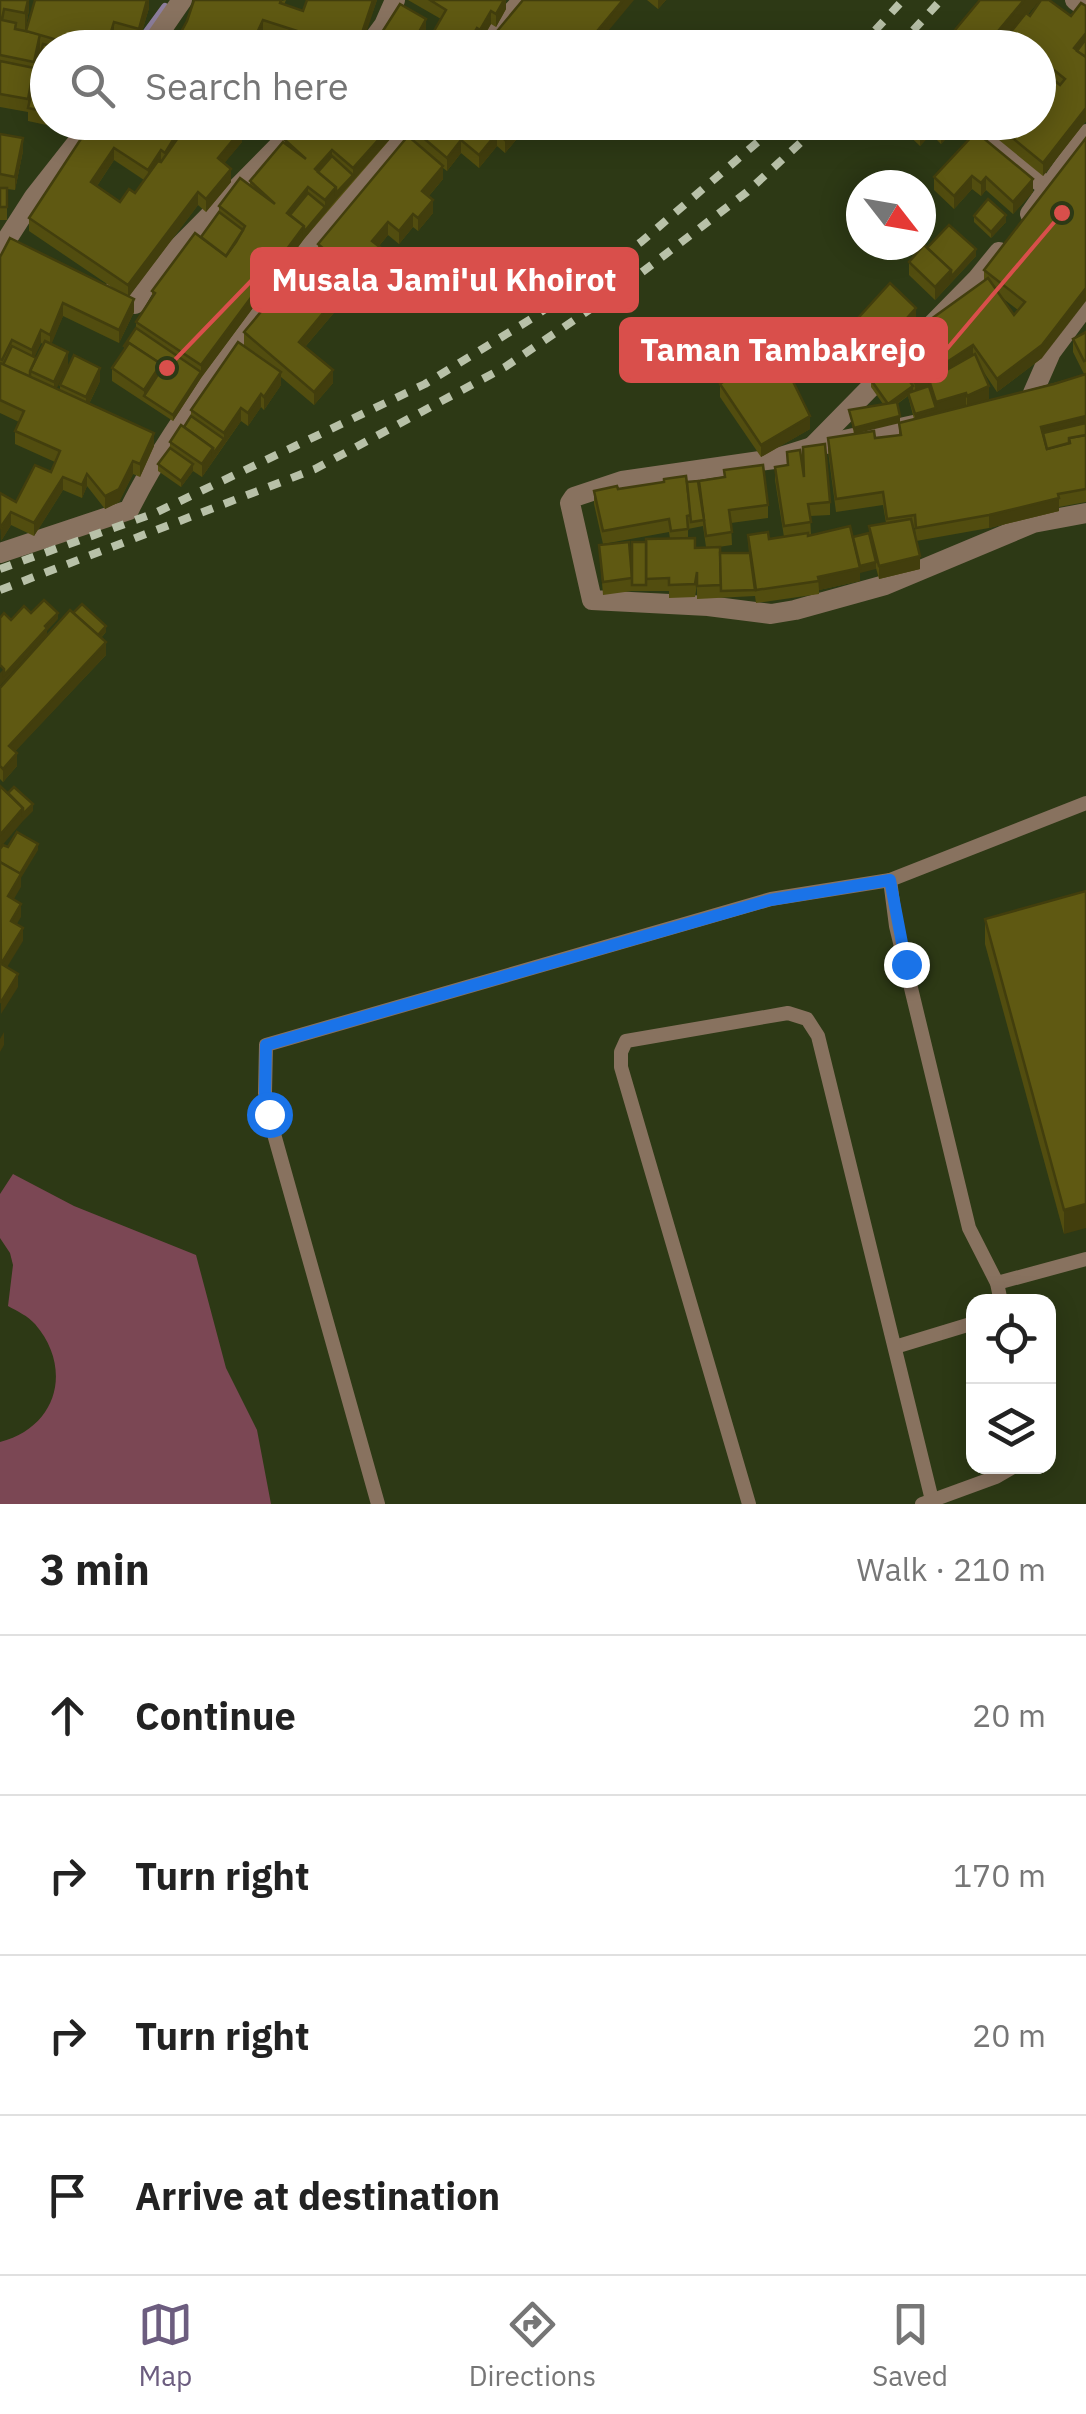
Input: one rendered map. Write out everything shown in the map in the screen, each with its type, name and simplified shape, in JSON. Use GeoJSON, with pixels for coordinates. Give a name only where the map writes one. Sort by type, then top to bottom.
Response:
{"type":"FeatureCollection","features":[{"type":"Feature","properties":{"kind":"street"},"geometry":{"type":"LineString","coordinates":[[381,30],[394,0]]}},
{"type":"Feature","properties":{"kind":"street"},"geometry":{"type":"LineString","coordinates":[[495,30],[522,0]]}},
{"type":"Feature","properties":{"kind":"street"},"geometry":{"type":"LineString","coordinates":[[1075,0],[1086,8]]}},
{"type":"Feature","properties":{"kind":"street"},"geometry":{"type":"LineString","coordinates":[[160,30],[178,1]]}},
{"type":"Feature","properties":{"kind":"street"},"geometry":{"type":"LineString","coordinates":[[812,446],[977,279],[1035,208],[1086,134]]}},
{"type":"Feature","properties":{"kind":"street"},"geometry":{"type":"LineString","coordinates":[[10,245],[34,197],[79,140]]}},
{"type":"Feature","properties":{"kind":"street"},"geometry":{"type":"LineString","coordinates":[[91,282],[135,304],[152,274],[284,140]]}},
{"type":"Feature","properties":{"kind":"street"},"geometry":{"type":"LineString","coordinates":[[0,553],[129,510],[154,459],[354,183],[393,140]]}},
{"type":"Feature","properties":{"kind":"street"},"geometry":{"type":"LineString","coordinates":[[987,140],[1047,188]]}},
{"type":"Feature","properties":{"kind":"street"},"geometry":{"type":"LineString","coordinates":[[1034,392],[1050,352],[1086,305]]}},
{"type":"Feature","properties":{"kind":"street"},"geometry":{"type":"LineString","coordinates":[[943,418],[755,462],[622,481],[574,496],[570,503],[592,600],[708,606],[760,614],[783,612],[884,585],[1034,523],[1086,514]]}},
{"type":"Feature","properties":{"kind":"lane"},"geometry":{"type":"LineString","coordinates":[[378,1504],[274,1134],[265,1093],[266,1045],[770,900],[890,880],[1086,804]]}},
{"type":"Feature","properties":{"kind":"lane"},"geometry":{"type":"LineString","coordinates":[[890,880],[896,926],[969,1228],[999,1294]]}},
{"type":"Feature","properties":{"kind":"lane"},"geometry":{"type":"LineString","coordinates":[[749,1504],[621,1066],[621,1052],[626,1041],[788,1013],[807,1020],[818,1036],[927,1502],[1001,1474]]}},
{"type":"Feature","properties":{"kind":"lane"},"geometry":{"type":"LineString","coordinates":[[997,1284],[1086,1259]]}},
{"type":"Feature","properties":{"kind":"lane"},"geometry":{"type":"LineString","coordinates":[[894,1348],[966,1326]]}},
{"type":"Feature","properties":{"kind":"shaded area"},"geometry":{"type":"Polygon","coordinates":[[[13,1174],[74,1206],[196,1255],[226,1368],[257,1430],[271,1504],[0,1504],[0,1442],[20,1434],[47,1410],[56,1377],[47,1341],[32,1321],[8,1306],[13,1265],[0,1238],[0,1194],[13,1174]]]}},
{"type":"Feature","properties":{"kind":"building"},"geometry":{"type":"Polygon","coordinates":[[[0,0],[28,0],[25,13],[4,9],[2,20],[16,23],[15,29],[30,32],[30,61],[0,55],[0,0]]]}},
{"type":"Feature","properties":{"kind":"building"},"geometry":{"type":"Polygon","coordinates":[[[35,0],[147,0],[139,29],[114,22],[112,30],[26,31],[35,0]]]}},
{"type":"Feature","properties":{"kind":"building"},"geometry":{"type":"Polygon","coordinates":[[[194,0],[281,0],[280,3],[303,11],[307,0],[373,0],[363,30],[294,30],[263,20],[258,30],[182,30],[194,0]]]}},
{"type":"Feature","properties":{"kind":"building"},"geometry":{"type":"Polygon","coordinates":[[[430,0],[504,0],[496,14],[491,11],[480,30],[435,30],[446,10],[430,0]]]}},
{"type":"Feature","properties":{"kind":"building"},"geometry":{"type":"Polygon","coordinates":[[[523,0],[623,0],[598,30],[498,30],[523,0]]]}},
{"type":"Feature","properties":{"kind":"building"},"geometry":{"type":"Polygon","coordinates":[[[980,0],[1024,0],[999,30],[955,30],[980,0]]]}},
{"type":"Feature","properties":{"kind":"building"},"geometry":{"type":"Polygon","coordinates":[[[1041,0],[1049,0],[1071,16],[1081,3],[1086,6],[1086,33],[1074,48],[1086,57],[1086,108],[1043,163],[1015,140],[1056,140],[1056,82],[1060,85],[1065,79],[1056,72],[1056,30],[1012,30],[1026,13],[1030,16],[1041,0]]]}},
{"type":"Feature","properties":{"kind":"building"},"geometry":{"type":"Polygon","coordinates":[[[400,4],[426,19],[420,30],[383,30],[400,4]]]}},
{"type":"Feature","properties":{"kind":"building"},"geometry":{"type":"Polygon","coordinates":[[[1086,39],[1086,57],[1077,51],[1086,39]]]}},
{"type":"Feature","properties":{"kind":"building"},"geometry":{"type":"Polygon","coordinates":[[[0,61],[30,67],[28,99],[0,94],[0,61]]]}},
{"type":"Feature","properties":{"kind":"building"},"geometry":{"type":"Polygon","coordinates":[[[0,134],[23,138],[15,177],[0,174],[0,134]]]}},
{"type":"Feature","properties":{"kind":"building"},"geometry":{"type":"Polygon","coordinates":[[[1086,138],[1086,288],[1042,345],[997,379],[973,345],[915,383],[896,356],[926,334],[920,327],[988,278],[1014,315],[1025,302],[984,270],[1086,138]]]}},
{"type":"Feature","properties":{"kind":"building"},"geometry":{"type":"Polygon","coordinates":[[[80,140],[173,140],[148,170],[114,148],[91,182],[120,202],[129,189],[135,193],[176,140],[233,140],[218,158],[231,169],[206,199],[198,192],[128,285],[29,218],[80,140]]]}},
{"type":"Feature","properties":{"kind":"building"},"geometry":{"type":"Polygon","coordinates":[[[285,140],[378,140],[353,168],[332,150],[315,169],[336,187],[325,200],[308,187],[287,213],[304,226],[201,365],[136,322],[155,293],[152,291],[195,233],[226,256],[245,226],[219,206],[240,178],[275,204],[250,181],[283,142],[306,159],[285,140]]]}},
{"type":"Feature","properties":{"kind":"building"},"geometry":{"type":"Polygon","coordinates":[[[405,140],[413,140],[443,166],[422,191],[433,200],[418,218],[413,214],[399,231],[388,222],[372,241],[381,248],[368,262],[379,271],[366,285],[318,244],[405,140]]]}},
{"type":"Feature","properties":{"kind":"building"},"geometry":{"type":"Polygon","coordinates":[[[426,140],[461,140],[447,158],[426,140]]]}},
{"type":"Feature","properties":{"kind":"building"},"geometry":{"type":"Polygon","coordinates":[[[461,140],[491,140],[479,155],[461,140]]]}},
{"type":"Feature","properties":{"kind":"building"},"geometry":{"type":"Polygon","coordinates":[[[969,140],[986,140],[1033,179],[1013,202],[986,177],[981,183],[972,176],[954,196],[936,175],[969,140]]]}},
{"type":"Feature","properties":{"kind":"building"},"geometry":{"type":"Polygon","coordinates":[[[332,156],[353,175],[336,193],[336,187],[318,172],[332,156]]]}},
{"type":"Feature","properties":{"kind":"building"},"geometry":{"type":"Polygon","coordinates":[[[0,188],[7,188],[7,207],[0,207],[0,188]]]}},
{"type":"Feature","properties":{"kind":"building"},"geometry":{"type":"Polygon","coordinates":[[[308,193],[325,207],[304,232],[304,226],[290,215],[308,193]]]}},
{"type":"Feature","properties":{"kind":"building"},"geometry":{"type":"Polygon","coordinates":[[[988,199],[1006,215],[991,232],[974,216],[988,199]]]}},
{"type":"Feature","properties":{"kind":"building"},"geometry":{"type":"Polygon","coordinates":[[[219,212],[243,230],[226,256],[201,237],[219,212]]]}},
{"type":"Feature","properties":{"kind":"building"},"geometry":{"type":"Polygon","coordinates":[[[949,225],[976,249],[951,277],[951,270],[936,256],[936,239],[949,225]]]}},
{"type":"Feature","properties":{"kind":"building"},"geometry":{"type":"Polygon","coordinates":[[[10,238],[134,299],[119,330],[63,303],[50,335],[41,330],[32,350],[12,340],[0,359],[0,257],[10,238]]]}},
{"type":"Feature","properties":{"kind":"building"},"geometry":{"type":"Polygon","coordinates":[[[936,256],[951,270],[935,287],[909,262],[936,260],[936,256]]]}},
{"type":"Feature","properties":{"kind":"building"},"geometry":{"type":"Polygon","coordinates":[[[301,264],[338,295],[299,342],[333,370],[314,392],[244,332],[301,264]]]}},
{"type":"Feature","properties":{"kind":"building"},"geometry":{"type":"Polygon","coordinates":[[[890,283],[916,308],[877,351],[850,327],[890,283]]]}},
{"type":"Feature","properties":{"kind":"building"},"geometry":{"type":"Polygon","coordinates":[[[136,328],[201,372],[173,415],[144,396],[161,364],[129,343],[124,346],[136,328]]]}},
{"type":"Feature","properties":{"kind":"building"},"geometry":{"type":"Polygon","coordinates":[[[1086,332],[1086,360],[1084,361],[1073,339],[1086,332]]]}},
{"type":"Feature","properties":{"kind":"building"},"geometry":{"type":"Polygon","coordinates":[[[45,341],[68,352],[54,382],[30,371],[45,341]]]}},
{"type":"Feature","properties":{"kind":"building"},"geometry":{"type":"Polygon","coordinates":[[[238,342],[281,372],[248,413],[241,408],[224,433],[191,410],[238,342]]]}},
{"type":"Feature","properties":{"kind":"building"},"geometry":{"type":"Polygon","coordinates":[[[129,343],[161,364],[144,390],[112,368],[129,343]]]}},
{"type":"Feature","properties":{"kind":"building"},"geometry":{"type":"Polygon","coordinates":[[[12,346],[36,358],[30,377],[3,365],[12,346]]]}},
{"type":"Feature","properties":{"kind":"building"},"geometry":{"type":"Polygon","coordinates":[[[975,354],[989,386],[967,396],[966,393],[936,402],[929,380],[975,354]]]}},
{"type":"Feature","properties":{"kind":"building"},"geometry":{"type":"Polygon","coordinates":[[[74,355],[100,368],[86,397],[60,385],[74,355]]]}},
{"type":"Feature","properties":{"kind":"building"},"geometry":{"type":"Polygon","coordinates":[[[780,355],[810,416],[761,445],[720,384],[744,368],[746,371],[780,355]]]}},
{"type":"Feature","properties":{"kind":"building"},"geometry":{"type":"Polygon","coordinates":[[[896,362],[913,386],[888,404],[871,380],[896,362]]]}},
{"type":"Feature","properties":{"kind":"building"},"geometry":{"type":"Polygon","coordinates":[[[0,363],[154,433],[140,464],[133,461],[119,489],[105,496],[87,474],[82,485],[63,477],[34,523],[11,512],[0,528],[0,493],[16,502],[35,465],[51,472],[60,451],[15,431],[24,411],[0,400],[0,363]]]}},
{"type":"Feature","properties":{"kind":"building"},"geometry":{"type":"Polygon","coordinates":[[[1086,374],[1086,416],[1041,427],[1047,449],[1086,435],[1086,489],[989,515],[916,528],[915,515],[887,519],[883,492],[836,499],[828,438],[874,431],[875,438],[901,435],[899,423],[1086,374]]]}},
{"type":"Feature","properties":{"kind":"building"},"geometry":{"type":"Polygon","coordinates":[[[929,386],[936,408],[915,414],[908,393],[929,386]]]}},
{"type":"Feature","properties":{"kind":"building"},"geometry":{"type":"Polygon","coordinates":[[[897,402],[900,416],[854,428],[849,410],[897,402]]]}},
{"type":"Feature","properties":{"kind":"building"},"geometry":{"type":"Polygon","coordinates":[[[191,416],[224,439],[213,454],[213,448],[184,427],[191,416]]]}},
{"type":"Feature","properties":{"kind":"building"},"geometry":{"type":"Polygon","coordinates":[[[1086,423],[1086,435],[1047,449],[1043,433],[1086,423]]]}},
{"type":"Feature","properties":{"kind":"building"},"geometry":{"type":"Polygon","coordinates":[[[181,425],[213,448],[202,464],[170,442],[181,425]]]}},
{"type":"Feature","properties":{"kind":"building"},"geometry":{"type":"Polygon","coordinates":[[[825,444],[830,502],[808,504],[811,522],[784,526],[775,467],[788,465],[787,452],[800,450],[804,477],[803,447],[825,444]]]}},
{"type":"Feature","properties":{"kind":"building"},"geometry":{"type":"Polygon","coordinates":[[[170,448],[193,464],[181,481],[158,464],[170,448]]]}},
{"type":"Feature","properties":{"kind":"building"},"geometry":{"type":"Polygon","coordinates":[[[763,465],[768,505],[729,510],[732,532],[706,536],[699,481],[725,477],[724,470],[763,465]]]}},
{"type":"Feature","properties":{"kind":"building"},"geometry":{"type":"Polygon","coordinates":[[[686,476],[691,515],[687,516],[688,529],[671,531],[669,519],[603,531],[594,491],[686,476]]]}},
{"type":"Feature","properties":{"kind":"building"},"geometry":{"type":"Polygon","coordinates":[[[698,481],[704,520],[691,522],[687,482],[698,481]]]}},
{"type":"Feature","properties":{"kind":"building"},"geometry":{"type":"Polygon","coordinates":[[[911,519],[920,556],[879,566],[869,526],[911,519]]]}},
{"type":"Feature","properties":{"kind":"building"},"geometry":{"type":"Polygon","coordinates":[[[850,526],[860,568],[818,577],[819,581],[756,590],[748,535],[768,532],[769,539],[808,536],[850,526]]]}},
{"type":"Feature","properties":{"kind":"building"},"geometry":{"type":"Polygon","coordinates":[[[869,533],[876,562],[860,566],[853,537],[869,533]]]}},
{"type":"Feature","properties":{"kind":"building"},"geometry":{"type":"Polygon","coordinates":[[[695,538],[695,548],[720,547],[721,585],[697,586],[697,572],[695,584],[669,585],[669,578],[646,579],[646,539],[695,538]]]}},
{"type":"Feature","properties":{"kind":"building"},"geometry":{"type":"Polygon","coordinates":[[[629,542],[632,578],[603,582],[599,545],[629,542]]]}},
{"type":"Feature","properties":{"kind":"building"},"geometry":{"type":"Polygon","coordinates":[[[632,542],[646,542],[646,585],[632,585],[632,542]]]}},
{"type":"Feature","properties":{"kind":"building"},"geometry":{"type":"Polygon","coordinates":[[[720,553],[750,553],[755,590],[721,591],[720,553]]]}},
{"type":"Feature","properties":{"kind":"building"},"geometry":{"type":"Polygon","coordinates":[[[44,600],[58,613],[4,675],[0,665],[0,618],[4,613],[11,620],[24,606],[31,613],[44,600]]]}},
{"type":"Feature","properties":{"kind":"building"},"geometry":{"type":"Polygon","coordinates":[[[82,604],[106,626],[98,635],[73,613],[82,604]]]}},
{"type":"Feature","properties":{"kind":"building"},"geometry":{"type":"Polygon","coordinates":[[[70,610],[106,642],[9,746],[17,753],[3,769],[0,688],[70,610]]]}},
{"type":"Feature","properties":{"kind":"building"},"geometry":{"type":"Polygon","coordinates":[[[0,786],[23,808],[0,835],[0,786]]]}},
{"type":"Feature","properties":{"kind":"building"},"geometry":{"type":"Polygon","coordinates":[[[14,787],[33,804],[23,814],[23,808],[8,793],[14,787]]]}},
{"type":"Feature","properties":{"kind":"building"},"geometry":{"type":"Polygon","coordinates":[[[17,832],[38,844],[20,874],[0,862],[0,849],[3,845],[8,847],[17,832]]]}},
{"type":"Feature","properties":{"kind":"building"},"geometry":{"type":"Polygon","coordinates":[[[0,862],[21,874],[8,896],[21,904],[11,921],[23,928],[1,964],[0,862]]]}},
{"type":"Feature","properties":{"kind":"building"},"geometry":{"type":"Polygon","coordinates":[[[1086,891],[1086,1204],[1064,1210],[985,919],[1086,891]]]}},
{"type":"Feature","properties":{"kind":"building"},"geometry":{"type":"Polygon","coordinates":[[[0,963],[18,974],[1,1002],[0,1001],[0,963]]]}},
{"type":"Feature","properties":{"kind":"waterway"},"geometry":{"type":"LineString","coordinates":[[148,30],[165,7]]}},
{"type":"Feature","properties":{"kind":"railway"},"geometry":{"type":"LineString","coordinates":[[876,30],[903,0]]}},
{"type":"Feature","properties":{"kind":"railway"},"geometry":{"type":"LineString","coordinates":[[914,30],[941,0]]}},
{"type":"Feature","properties":{"kind":"railway"},"geometry":{"type":"LineString","coordinates":[[0,569],[155,513],[425,384],[531,319],[641,242],[760,140]]}},
{"type":"Feature","properties":{"kind":"railway"},"geometry":{"type":"LineString","coordinates":[[0,590],[315,469],[505,367],[620,289],[747,192],[803,140]]}},
{"type":"Feature","properties":{"kind":"place","name":"Taman Tambakrejo"},"geometry":{"type":"Point","coordinates":[1062,213]}},
{"type":"Feature","properties":{"kind":"place","name":"Musala Jami'ul Khoirot"},"geometry":{"type":"Point","coordinates":[167,368]}},
{"type":"Feature","properties":{"kind":"route"},"geometry":{"type":"LineString","coordinates":[[269,1114],[265,1093],[266,1045],[770,900],[890,880],[906,964]]}}]}
